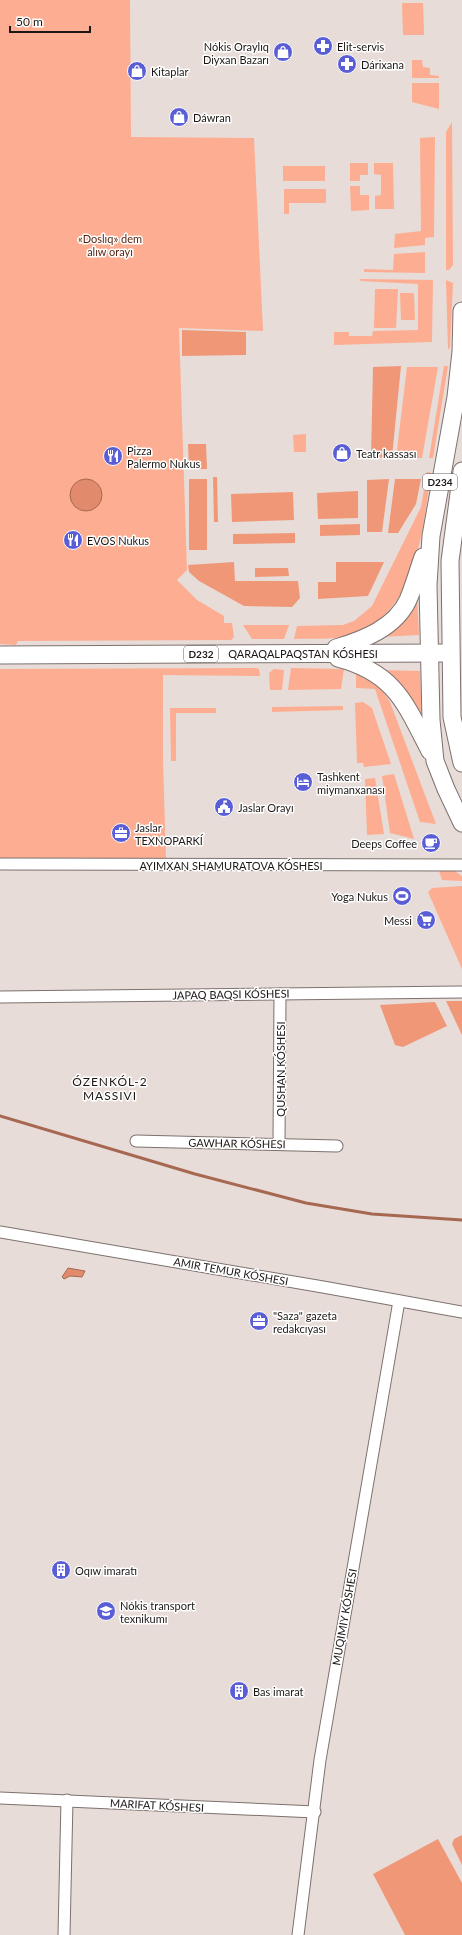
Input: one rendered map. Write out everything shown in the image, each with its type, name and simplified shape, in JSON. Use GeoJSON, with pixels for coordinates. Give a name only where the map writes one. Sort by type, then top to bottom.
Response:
{"type":"FeatureCollection","features":[{"type":"Feature","properties":{"kind":"main road","name":"D234"},"geometry":{"type":"LineString","coordinates":[[462,311],[461,352],[456,397],[430,536],[428,571],[431,720],[435,761],[462,823]]}},
{"type":"Feature","properties":{"kind":"main road","name":"D234"},"geometry":{"type":"LineString","coordinates":[[462,471],[450,557],[452,717],[462,763]]}},
{"type":"Feature","properties":{"kind":"main road"},"geometry":{"type":"LineString","coordinates":[[318,653],[362,640],[394,619],[407,602],[430,536]]}},
{"type":"Feature","properties":{"kind":"main road"},"geometry":{"type":"LineString","coordinates":[[318,653],[352,662],[369,669],[389,682],[407,709],[435,761]]}},
{"type":"Feature","properties":{"kind":"main road","name":"QARAQALPAQSTAN KÓSHESI"},"geometry":{"type":"LineString","coordinates":[[0,655],[450,653]]}},
{"type":"Feature","properties":{"kind":"street"},"geometry":{"type":"LineString","coordinates":[[0,864],[462,865]]}},
{"type":"Feature","properties":{"kind":"street"},"geometry":{"type":"LineString","coordinates":[[0,997],[462,992]]}},
{"type":"Feature","properties":{"kind":"street","name":"QUSHAN KÓSHESI"},"geometry":{"type":"LineString","coordinates":[[279,1144],[280,994]]}},
{"type":"Feature","properties":{"kind":"street","name":"GAWHAR KÓSHESI"},"geometry":{"type":"LineString","coordinates":[[136,1141],[337,1146]]}},
{"type":"Feature","properties":{"kind":"street","name":"AMIR TEMUR KÓSHESI"},"geometry":{"type":"LineString","coordinates":[[0,1232],[462,1312]]}},
{"type":"Feature","properties":{"kind":"street","name":"MUQIMIY KÓSHESI"},"geometry":{"type":"LineString","coordinates":[[298,1935],[322,1752],[399,1301]]}},
{"type":"Feature","properties":{"kind":"street","name":"MARIFAT KÓSHESI"},"geometry":{"type":"LineString","coordinates":[[0,1798],[315,1812]]}},
{"type":"Feature","properties":{"kind":"street"},"geometry":{"type":"LineString","coordinates":[[64,1935],[67,1800]]}},
{"type":"Feature","properties":{"kind":"green space","name":"«Doslıq» dem alıw orayı"},"geometry":{"type":"Polygon","coordinates":[[[0,0],[130,0],[131,137],[254,138],[263,331],[179,328],[187,570],[177,580],[197,600],[224,616],[224,623],[232,623],[234,637],[231,640],[18,641],[16,645],[0,644],[0,0]]]}},
{"type":"Feature","properties":{"kind":"green space"},"geometry":{"type":"Polygon","coordinates":[[[402,3],[423,3],[424,35],[403,35],[402,3]]]}},
{"type":"Feature","properties":{"kind":"green space"},"geometry":{"type":"Polygon","coordinates":[[[412,60],[422,60],[423,67],[430,68],[430,75],[439,76],[439,78],[412,78],[412,60]]]}},
{"type":"Feature","properties":{"kind":"green space"},"geometry":{"type":"Polygon","coordinates":[[[412,83],[439,83],[439,109],[412,102],[412,83]]]}},
{"type":"Feature","properties":{"kind":"green space"},"geometry":{"type":"Polygon","coordinates":[[[452,122],[453,265],[449,270],[446,270],[446,132],[452,122]]]}},
{"type":"Feature","properties":{"kind":"green space"},"geometry":{"type":"Polygon","coordinates":[[[435,137],[434,237],[425,238],[425,245],[394,248],[395,234],[421,231],[420,138],[435,137]]]}},
{"type":"Feature","properties":{"kind":"green space"},"geometry":{"type":"Polygon","coordinates":[[[350,163],[368,163],[368,175],[360,175],[360,181],[350,181],[350,163]]]}},
{"type":"Feature","properties":{"kind":"green space"},"geometry":{"type":"Polygon","coordinates":[[[374,163],[393,163],[394,209],[375,209],[375,196],[381,195],[381,175],[374,174],[374,163]]]}},
{"type":"Feature","properties":{"kind":"green space"},"geometry":{"type":"Polygon","coordinates":[[[283,166],[325,166],[325,181],[283,181],[283,166]]]}},
{"type":"Feature","properties":{"kind":"green space"},"geometry":{"type":"Polygon","coordinates":[[[350,186],[360,186],[360,195],[369,195],[369,210],[351,211],[350,186]]]}},
{"type":"Feature","properties":{"kind":"green space"},"geometry":{"type":"Polygon","coordinates":[[[284,189],[326,189],[326,203],[289,203],[289,214],[284,214],[284,189]]]}},
{"type":"Feature","properties":{"kind":"green space"},"geometry":{"type":"Polygon","coordinates":[[[425,252],[425,273],[364,272],[364,269],[393,270],[394,254],[425,252]]]}},
{"type":"Feature","properties":{"kind":"green space"},"geometry":{"type":"Polygon","coordinates":[[[359,279],[433,280],[432,342],[334,345],[334,332],[349,332],[349,336],[372,336],[373,331],[418,330],[418,284],[361,281],[359,279]]]}},
{"type":"Feature","properties":{"kind":"green space"},"geometry":{"type":"Polygon","coordinates":[[[446,280],[453,283],[450,347],[448,350],[446,280]]]}},
{"type":"Feature","properties":{"kind":"green space"},"geometry":{"type":"Polygon","coordinates":[[[375,289],[398,289],[396,328],[374,328],[375,289]]]}},
{"type":"Feature","properties":{"kind":"green space"},"geometry":{"type":"Polygon","coordinates":[[[400,293],[414,293],[415,320],[401,320],[400,293]]]}},
{"type":"Feature","properties":{"kind":"green space"},"geometry":{"type":"Polygon","coordinates":[[[444,366],[448,366],[433,458],[429,458],[444,366]]]}},
{"type":"Feature","properties":{"kind":"green space"},"geometry":{"type":"Polygon","coordinates":[[[407,367],[438,367],[422,458],[396,458],[407,367]]]}},
{"type":"Feature","properties":{"kind":"green space"},"geometry":{"type":"Polygon","coordinates":[[[306,434],[306,452],[294,452],[293,435],[306,434]]]}},
{"type":"Feature","properties":{"kind":"green space"},"geometry":{"type":"Polygon","coordinates":[[[427,472],[431,473],[424,523],[411,573],[400,595],[385,614],[365,629],[340,637],[294,639],[297,626],[343,625],[354,621],[372,606],[421,507],[427,472]]]}},
{"type":"Feature","properties":{"kind":"green space"},"geometry":{"type":"Polygon","coordinates":[[[417,595],[419,635],[380,637],[417,595]]]}},
{"type":"Feature","properties":{"kind":"green space"},"geometry":{"type":"Polygon","coordinates":[[[243,625],[289,625],[284,639],[252,639],[243,625]]]}},
{"type":"Feature","properties":{"kind":"green space"},"geometry":{"type":"Polygon","coordinates":[[[291,668],[344,669],[341,689],[288,690],[291,668]]]}},
{"type":"Feature","properties":{"kind":"green space"},"geometry":{"type":"Polygon","coordinates":[[[0,669],[259,669],[260,676],[163,675],[163,761],[166,860],[0,860],[0,669]]]}},
{"type":"Feature","properties":{"kind":"green space"},"geometry":{"type":"Polygon","coordinates":[[[274,669],[284,670],[282,690],[270,690],[269,673],[274,669]]]}},
{"type":"Feature","properties":{"kind":"green space"},"geometry":{"type":"Polygon","coordinates":[[[380,670],[420,671],[422,718],[405,690],[394,679],[380,670]]]}},
{"type":"Feature","properties":{"kind":"green space"},"geometry":{"type":"Polygon","coordinates":[[[356,672],[376,684],[390,702],[436,824],[420,822],[375,689],[356,688],[356,672]]]}},
{"type":"Feature","properties":{"kind":"green space"},"geometry":{"type":"Polygon","coordinates":[[[363,702],[372,708],[391,764],[364,767],[363,763],[357,763],[355,703],[363,702]]]}},
{"type":"Feature","properties":{"kind":"green space"},"geometry":{"type":"Polygon","coordinates":[[[343,706],[343,710],[272,712],[272,707],[343,706]]]}},
{"type":"Feature","properties":{"kind":"green space"},"geometry":{"type":"Polygon","coordinates":[[[170,708],[216,708],[216,713],[176,713],[176,761],[171,761],[170,708]]]}},
{"type":"Feature","properties":{"kind":"green space"},"geometry":{"type":"Polygon","coordinates":[[[394,774],[414,839],[390,833],[382,776],[394,774]]]}},
{"type":"Feature","properties":{"kind":"green space"},"geometry":{"type":"Polygon","coordinates":[[[375,778],[384,834],[367,835],[365,779],[375,778]]]}},
{"type":"Feature","properties":{"kind":"green space"},"geometry":{"type":"Polygon","coordinates":[[[453,870],[462,876],[462,881],[442,880],[439,871],[453,870]]]}},
{"type":"Feature","properties":{"kind":"green space"},"geometry":{"type":"Polygon","coordinates":[[[462,886],[462,969],[428,892],[432,888],[462,886]]]}},
{"type":"Feature","properties":{"kind":"shaded area"},"geometry":{"type":"Polygon","coordinates":[[[182,330],[246,332],[246,355],[182,356],[182,330]]]}},
{"type":"Feature","properties":{"kind":"shaded area"},"geometry":{"type":"Polygon","coordinates":[[[401,366],[392,457],[371,458],[373,367],[401,366]]]}},
{"type":"Feature","properties":{"kind":"shaded area"},"geometry":{"type":"Polygon","coordinates":[[[188,444],[206,444],[207,469],[189,469],[188,444]]]}},
{"type":"Feature","properties":{"kind":"shaded area"},"geometry":{"type":"Polygon","coordinates":[[[213,477],[217,477],[218,522],[214,522],[213,477]]]}},
{"type":"Feature","properties":{"kind":"shaded area"},"geometry":{"type":"Polygon","coordinates":[[[83,479],[89,479],[99,486],[102,495],[101,501],[95,508],[89,511],[83,511],[73,504],[70,498],[70,492],[77,482],[83,479]]]}},
{"type":"Feature","properties":{"kind":"shaded area"},"geometry":{"type":"Polygon","coordinates":[[[189,479],[207,479],[207,550],[189,550],[189,479]]]}},
{"type":"Feature","properties":{"kind":"shaded area"},"geometry":{"type":"Polygon","coordinates":[[[389,479],[382,532],[367,532],[367,480],[389,479]]]}},
{"type":"Feature","properties":{"kind":"shaded area"},"geometry":{"type":"Polygon","coordinates":[[[395,479],[421,479],[416,504],[398,533],[388,533],[395,479]]]}},
{"type":"Feature","properties":{"kind":"shaded area"},"geometry":{"type":"Polygon","coordinates":[[[358,491],[358,518],[318,519],[317,493],[358,491]]]}},
{"type":"Feature","properties":{"kind":"shaded area"},"geometry":{"type":"Polygon","coordinates":[[[293,492],[294,520],[232,522],[231,494],[293,492]]]}},
{"type":"Feature","properties":{"kind":"shaded area"},"geometry":{"type":"Polygon","coordinates":[[[360,524],[360,535],[320,536],[320,525],[360,524]]]}},
{"type":"Feature","properties":{"kind":"shaded area"},"geometry":{"type":"Polygon","coordinates":[[[295,533],[295,543],[233,544],[233,534],[295,533]]]}},
{"type":"Feature","properties":{"kind":"shaded area"},"geometry":{"type":"Polygon","coordinates":[[[234,562],[235,581],[298,581],[300,598],[292,607],[244,606],[199,581],[189,572],[188,565],[234,562]]]}},
{"type":"Feature","properties":{"kind":"shaded area"},"geometry":{"type":"Polygon","coordinates":[[[336,562],[384,562],[368,596],[318,599],[318,582],[336,582],[336,562]]]}},
{"type":"Feature","properties":{"kind":"shaded area"},"geometry":{"type":"Polygon","coordinates":[[[255,568],[288,568],[289,576],[255,577],[255,568]]]}},
{"type":"Feature","properties":{"kind":"shaded area"},"geometry":{"type":"Polygon","coordinates":[[[446,1001],[462,1001],[462,1035],[446,1001]]]}},
{"type":"Feature","properties":{"kind":"shaded area"},"geometry":{"type":"Polygon","coordinates":[[[435,1002],[447,1026],[403,1047],[395,1045],[380,1005],[435,1002]]]}},
{"type":"Feature","properties":{"kind":"shaded area"},"geometry":{"type":"Polygon","coordinates":[[[68,1268],[85,1271],[82,1277],[70,1276],[64,1279],[62,1277],[68,1268]]]}},
{"type":"Feature","properties":{"kind":"shaded area"},"geometry":{"type":"Polygon","coordinates":[[[462,1835],[462,1865],[452,1844],[454,1839],[462,1835]]]}},
{"type":"Feature","properties":{"kind":"shaded area"},"geometry":{"type":"Polygon","coordinates":[[[438,1839],[462,1883],[462,1935],[405,1935],[373,1874],[438,1839]]]}},
{"type":"Feature","properties":{"kind":"waterway"},"geometry":{"type":"LineString","coordinates":[[0,1116],[195,1174],[306,1203],[372,1214],[462,1220]]}},
{"type":"Feature","properties":{"kind":"place","name":"Elit-servis"},"geometry":{"type":"Point","coordinates":[323,46]}},
{"type":"Feature","properties":{"kind":"place","name":"Nókis Oraylıq Diyxan Bazarı"},"geometry":{"type":"Point","coordinates":[283,52]}},
{"type":"Feature","properties":{"kind":"place","name":"Dárixana"},"geometry":{"type":"Point","coordinates":[347,64]}},
{"type":"Feature","properties":{"kind":"place","name":"Kitaplar"},"geometry":{"type":"Point","coordinates":[137,71]}},
{"type":"Feature","properties":{"kind":"place","name":"Dáwran"},"geometry":{"type":"Point","coordinates":[179,117]}},
{"type":"Feature","properties":{"kind":"place","name":"Teatr kassası"},"geometry":{"type":"Point","coordinates":[342,453]}},
{"type":"Feature","properties":{"kind":"place","name":"Pizza Palermo Nukus"},"geometry":{"type":"Point","coordinates":[113,456]}},
{"type":"Feature","properties":{"kind":"place","name":"EVOS Nukus"},"geometry":{"type":"Point","coordinates":[73,540]}},
{"type":"Feature","properties":{"kind":"place","name":"Tashkent miymanxanası"},"geometry":{"type":"Point","coordinates":[303,782]}},
{"type":"Feature","properties":{"kind":"place","name":"Jaslar Orayı"},"geometry":{"type":"Point","coordinates":[224,807]}},
{"type":"Feature","properties":{"kind":"place","name":"Jaslar TEXNOPARKÍ"},"geometry":{"type":"Point","coordinates":[121,833]}},
{"type":"Feature","properties":{"kind":"place","name":"Deeps Coffee"},"geometry":{"type":"Point","coordinates":[431,843]}},
{"type":"Feature","properties":{"kind":"place","name":"Yoga Nukus"},"geometry":{"type":"Point","coordinates":[402,896]}},
{"type":"Feature","properties":{"kind":"place","name":"Messi"},"geometry":{"type":"Point","coordinates":[426,920]}},
{"type":"Feature","properties":{"kind":"place","name":"\"Saza\" gazeta redakcıyası"},"geometry":{"type":"Point","coordinates":[259,1321]}},
{"type":"Feature","properties":{"kind":"place","name":"Oqıw imaratı"},"geometry":{"type":"Point","coordinates":[61,1570]}},
{"type":"Feature","properties":{"kind":"place","name":"Nókis transport texnikumı"},"geometry":{"type":"Point","coordinates":[106,1611]}},
{"type":"Feature","properties":{"kind":"place","name":"Bas imarat"},"geometry":{"type":"Point","coordinates":[239,1691]}},
{"type":"Feature","properties":{"kind":"district","name":"ÓZENKÓL-2 MASSIVI"},"geometry":{"type":"Point","coordinates":[110,1088]}}]}
